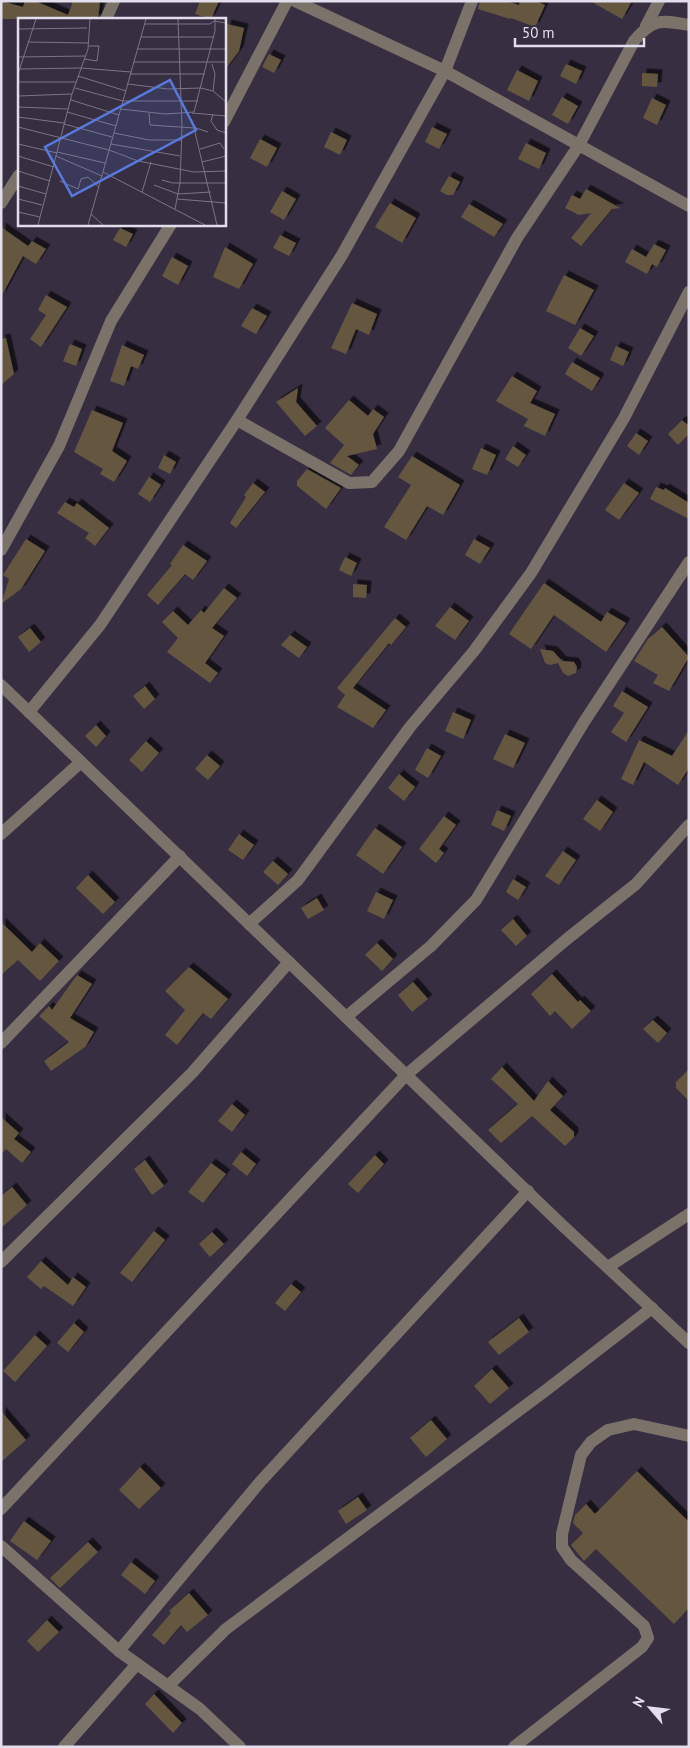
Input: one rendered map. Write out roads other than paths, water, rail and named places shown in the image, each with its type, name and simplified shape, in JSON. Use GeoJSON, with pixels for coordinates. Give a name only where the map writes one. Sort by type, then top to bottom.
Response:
{"type":"FeatureCollection","features":[{"type":"Feature","properties":{"kind":"street"},"geometry":{"type":"LineString","coordinates":[[106,18],[114,1]]}},
{"type":"Feature","properties":{"kind":"street"},"geometry":{"type":"LineString","coordinates":[[225,120],[286,1]]}},
{"type":"Feature","properties":{"kind":"street"},"geometry":{"type":"LineString","coordinates":[[295,1],[445,71],[689,206]]}},
{"type":"Feature","properties":{"kind":"street"},"geometry":{"type":"LineString","coordinates":[[29,712],[100,625],[237,420],[342,255],[445,71],[472,1]]}},
{"type":"Feature","properties":{"kind":"street"},"geometry":{"type":"LineString","coordinates":[[237,420],[349,483],[372,482],[398,451],[517,238],[579,144],[634,41],[646,26],[659,1]]}},
{"type":"Feature","properties":{"kind":"street"},"geometry":{"type":"LineString","coordinates":[[646,26],[661,20],[689,25]]}},
{"type":"Feature","properties":{"kind":"street"},"geometry":{"type":"LineString","coordinates":[[1,203],[18,177]]}},
{"type":"Feature","properties":{"kind":"street"},"geometry":{"type":"LineString","coordinates":[[1,550],[59,446],[111,321],[170,225]]}},
{"type":"Feature","properties":{"kind":"street"},"geometry":{"type":"LineString","coordinates":[[249,924],[298,880],[410,727],[474,650],[531,573],[624,418],[689,292]]}},
{"type":"Feature","properties":{"kind":"street"},"geometry":{"type":"LineString","coordinates":[[346,1017],[431,946],[476,900],[584,722],[689,562]]}},
{"type":"Feature","properties":{"kind":"street"},"geometry":{"type":"LineString","coordinates":[[1,685],[406,1075],[689,1343]]}},
{"type":"Feature","properties":{"kind":"street"},"geometry":{"type":"LineString","coordinates":[[1,834],[81,762]]}},
{"type":"Feature","properties":{"kind":"street"},"geometry":{"type":"LineString","coordinates":[[1,1509],[406,1075],[636,884],[689,825]]}},
{"type":"Feature","properties":{"kind":"street"},"geometry":{"type":"LineString","coordinates":[[1,1042],[180,856]]}},
{"type":"Feature","properties":{"kind":"street"},"geometry":{"type":"LineString","coordinates":[[1,1262],[192,1074],[289,962]]}},
{"type":"Feature","properties":{"kind":"street"},"geometry":{"type":"LineString","coordinates":[[119,1651],[260,1482],[528,1191]]}},
{"type":"Feature","properties":{"kind":"street"},"geometry":{"type":"LineString","coordinates":[[608,1267],[689,1214]]}},
{"type":"Feature","properties":{"kind":"street"},"geometry":{"type":"LineString","coordinates":[[168,1686],[226,1629],[537,1397],[652,1308]]}},
{"type":"Feature","properties":{"kind":"street"},"geometry":{"type":"LineString","coordinates":[[514,1747],[642,1646],[648,1638],[644,1626],[571,1560],[562,1547],[562,1534],[581,1456],[592,1442],[608,1430],[634,1424],[689,1436]]}},
{"type":"Feature","properties":{"kind":"street"},"geometry":{"type":"LineString","coordinates":[[1,1546],[119,1651],[200,1709],[240,1747]]}},
{"type":"Feature","properties":{"kind":"street"},"geometry":{"type":"LineString","coordinates":[[64,1747],[136,1664]]}}]}
